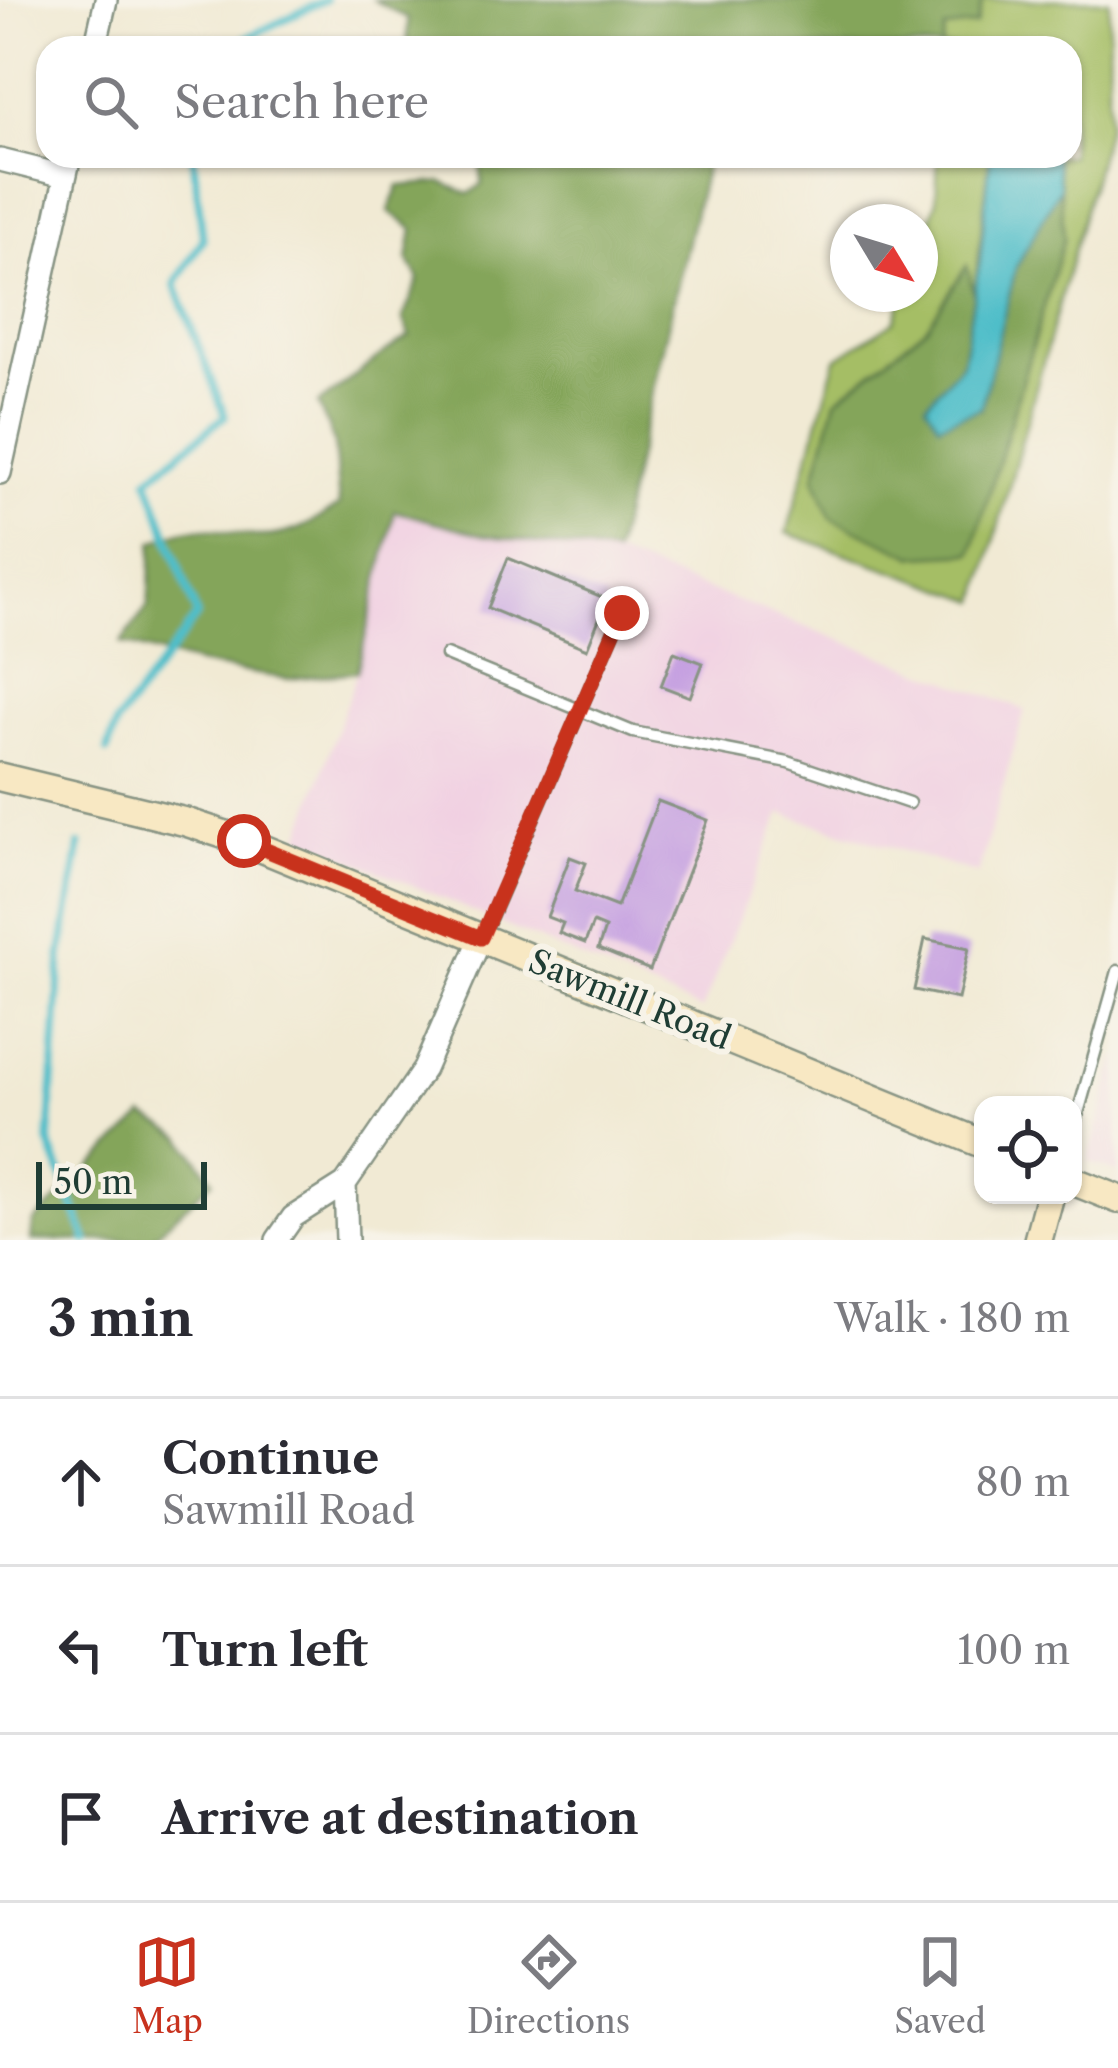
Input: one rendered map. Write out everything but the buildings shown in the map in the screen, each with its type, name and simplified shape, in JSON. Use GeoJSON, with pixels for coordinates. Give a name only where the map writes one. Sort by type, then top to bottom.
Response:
{"type":"FeatureCollection","features":[{"type":"Feature","properties":{"kind":"main road","name":"Sawmill Road"},"geometry":{"type":"LineString","coordinates":[[0,777],[244,841],[974,1140]]}},
{"type":"Feature","properties":{"kind":"main road"},"geometry":{"type":"LineString","coordinates":[[1082,1184],[1118,1198]]}},
{"type":"Feature","properties":{"kind":"main road"},"geometry":{"type":"LineString","coordinates":[[1038,1240],[1048,1204]]}},
{"type":"Feature","properties":{"kind":"street"},"geometry":{"type":"LineString","coordinates":[[98,36],[106,0]]}},
{"type":"Feature","properties":{"kind":"street"},"geometry":{"type":"LineString","coordinates":[[0,160],[36,163]]}},
{"type":"Feature","properties":{"kind":"street"},"geometry":{"type":"LineString","coordinates":[[0,473],[68,168]]}},
{"type":"Feature","properties":{"kind":"street"},"geometry":{"type":"LineString","coordinates":[[277,1240],[293,1217],[345,1184],[424,1069],[481,938]]}},
{"type":"Feature","properties":{"kind":"street"},"geometry":{"type":"LineString","coordinates":[[345,1184],[347,1240]]}},
{"type":"Feature","properties":{"kind":"lane"},"geometry":{"type":"LineString","coordinates":[[481,938],[622,613]]}},
{"type":"Feature","properties":{"kind":"lane"},"geometry":{"type":"LineString","coordinates":[[446,655],[633,732],[788,762],[908,803]]}},
{"type":"Feature","properties":{"kind":"lane"},"geometry":{"type":"LineString","coordinates":[[1082,1099],[1118,971]]}},
{"type":"Feature","properties":{"kind":"shaded area"},"geometry":{"type":"Polygon","coordinates":[[[395,511],[483,535],[614,554],[1025,710],[978,874],[781,813],[702,1010],[300,837],[357,672],[395,511]]]}},
{"type":"Feature","properties":{"kind":"shaded area"},"geometry":{"type":"Polygon","coordinates":[[[1118,1053],[1118,1173],[1088,1161],[1118,1053]]]}},
{"type":"Feature","properties":{"kind":"green space"},"geometry":{"type":"Polygon","coordinates":[[[374,0],[983,0],[976,25],[945,29],[944,36],[407,36],[408,19],[374,0]]]}},
{"type":"Feature","properties":{"kind":"green space"},"geometry":{"type":"Polygon","coordinates":[[[983,0],[1109,0],[1108,124],[978,601],[787,533],[836,359],[894,321],[897,312],[936,312],[926,328],[836,400],[914,556],[1060,187],[1057,168],[1082,168],[1082,36],[944,36],[945,29],[976,25],[983,0]]]}},
{"type":"Feature","properties":{"kind":"green space"},"geometry":{"type":"Polygon","coordinates":[[[481,168],[705,168],[614,554],[483,535],[395,511],[357,672],[288,679],[197,664],[121,643],[148,606],[153,542],[196,528],[241,535],[280,534],[339,506],[334,442],[318,404],[410,336],[403,318],[419,279],[408,260],[413,229],[389,211],[399,186],[442,182],[469,194],[482,184],[481,168]]]}},
{"type":"Feature","properties":{"kind":"green space"},"geometry":{"type":"Polygon","coordinates":[[[937,168],[989,168],[974,294],[966,267],[938,310],[937,168]]]}},
{"type":"Feature","properties":{"kind":"green space"},"geometry":{"type":"Polygon","coordinates":[[[1060,187],[1064,238],[972,553],[914,556],[831,518],[815,477],[836,400],[926,328],[967,266],[974,294],[962,363],[981,408],[1016,267],[1060,187]]]}},
{"type":"Feature","properties":{"kind":"green space"},"geometry":{"type":"Polygon","coordinates":[[[144,1116],[182,1137],[213,1180],[150,1240],[31,1240],[33,1223],[144,1116]]]}},
{"type":"Feature","properties":{"kind":"water"},"geometry":{"type":"Polygon","coordinates":[[[989,168],[1057,168],[1060,187],[1016,267],[981,408],[939,424],[926,404],[962,363],[980,261],[989,168]]]}},
{"type":"Feature","properties":{"kind":"waterway"},"geometry":{"type":"LineString","coordinates":[[250,36],[325,0]]}},
{"type":"Feature","properties":{"kind":"waterway"},"geometry":{"type":"LineString","coordinates":[[107,751],[117,723],[197,616],[148,479],[225,416],[175,284],[203,239],[194,168]]}},
{"type":"Feature","properties":{"kind":"waterway"},"geometry":{"type":"LineString","coordinates":[[80,845],[61,956],[49,1142],[87,1240]]}},
{"type":"Feature","properties":{"kind":"route"},"geometry":{"type":"LineString","coordinates":[[244,841],[481,938],[622,613]]}}]}
